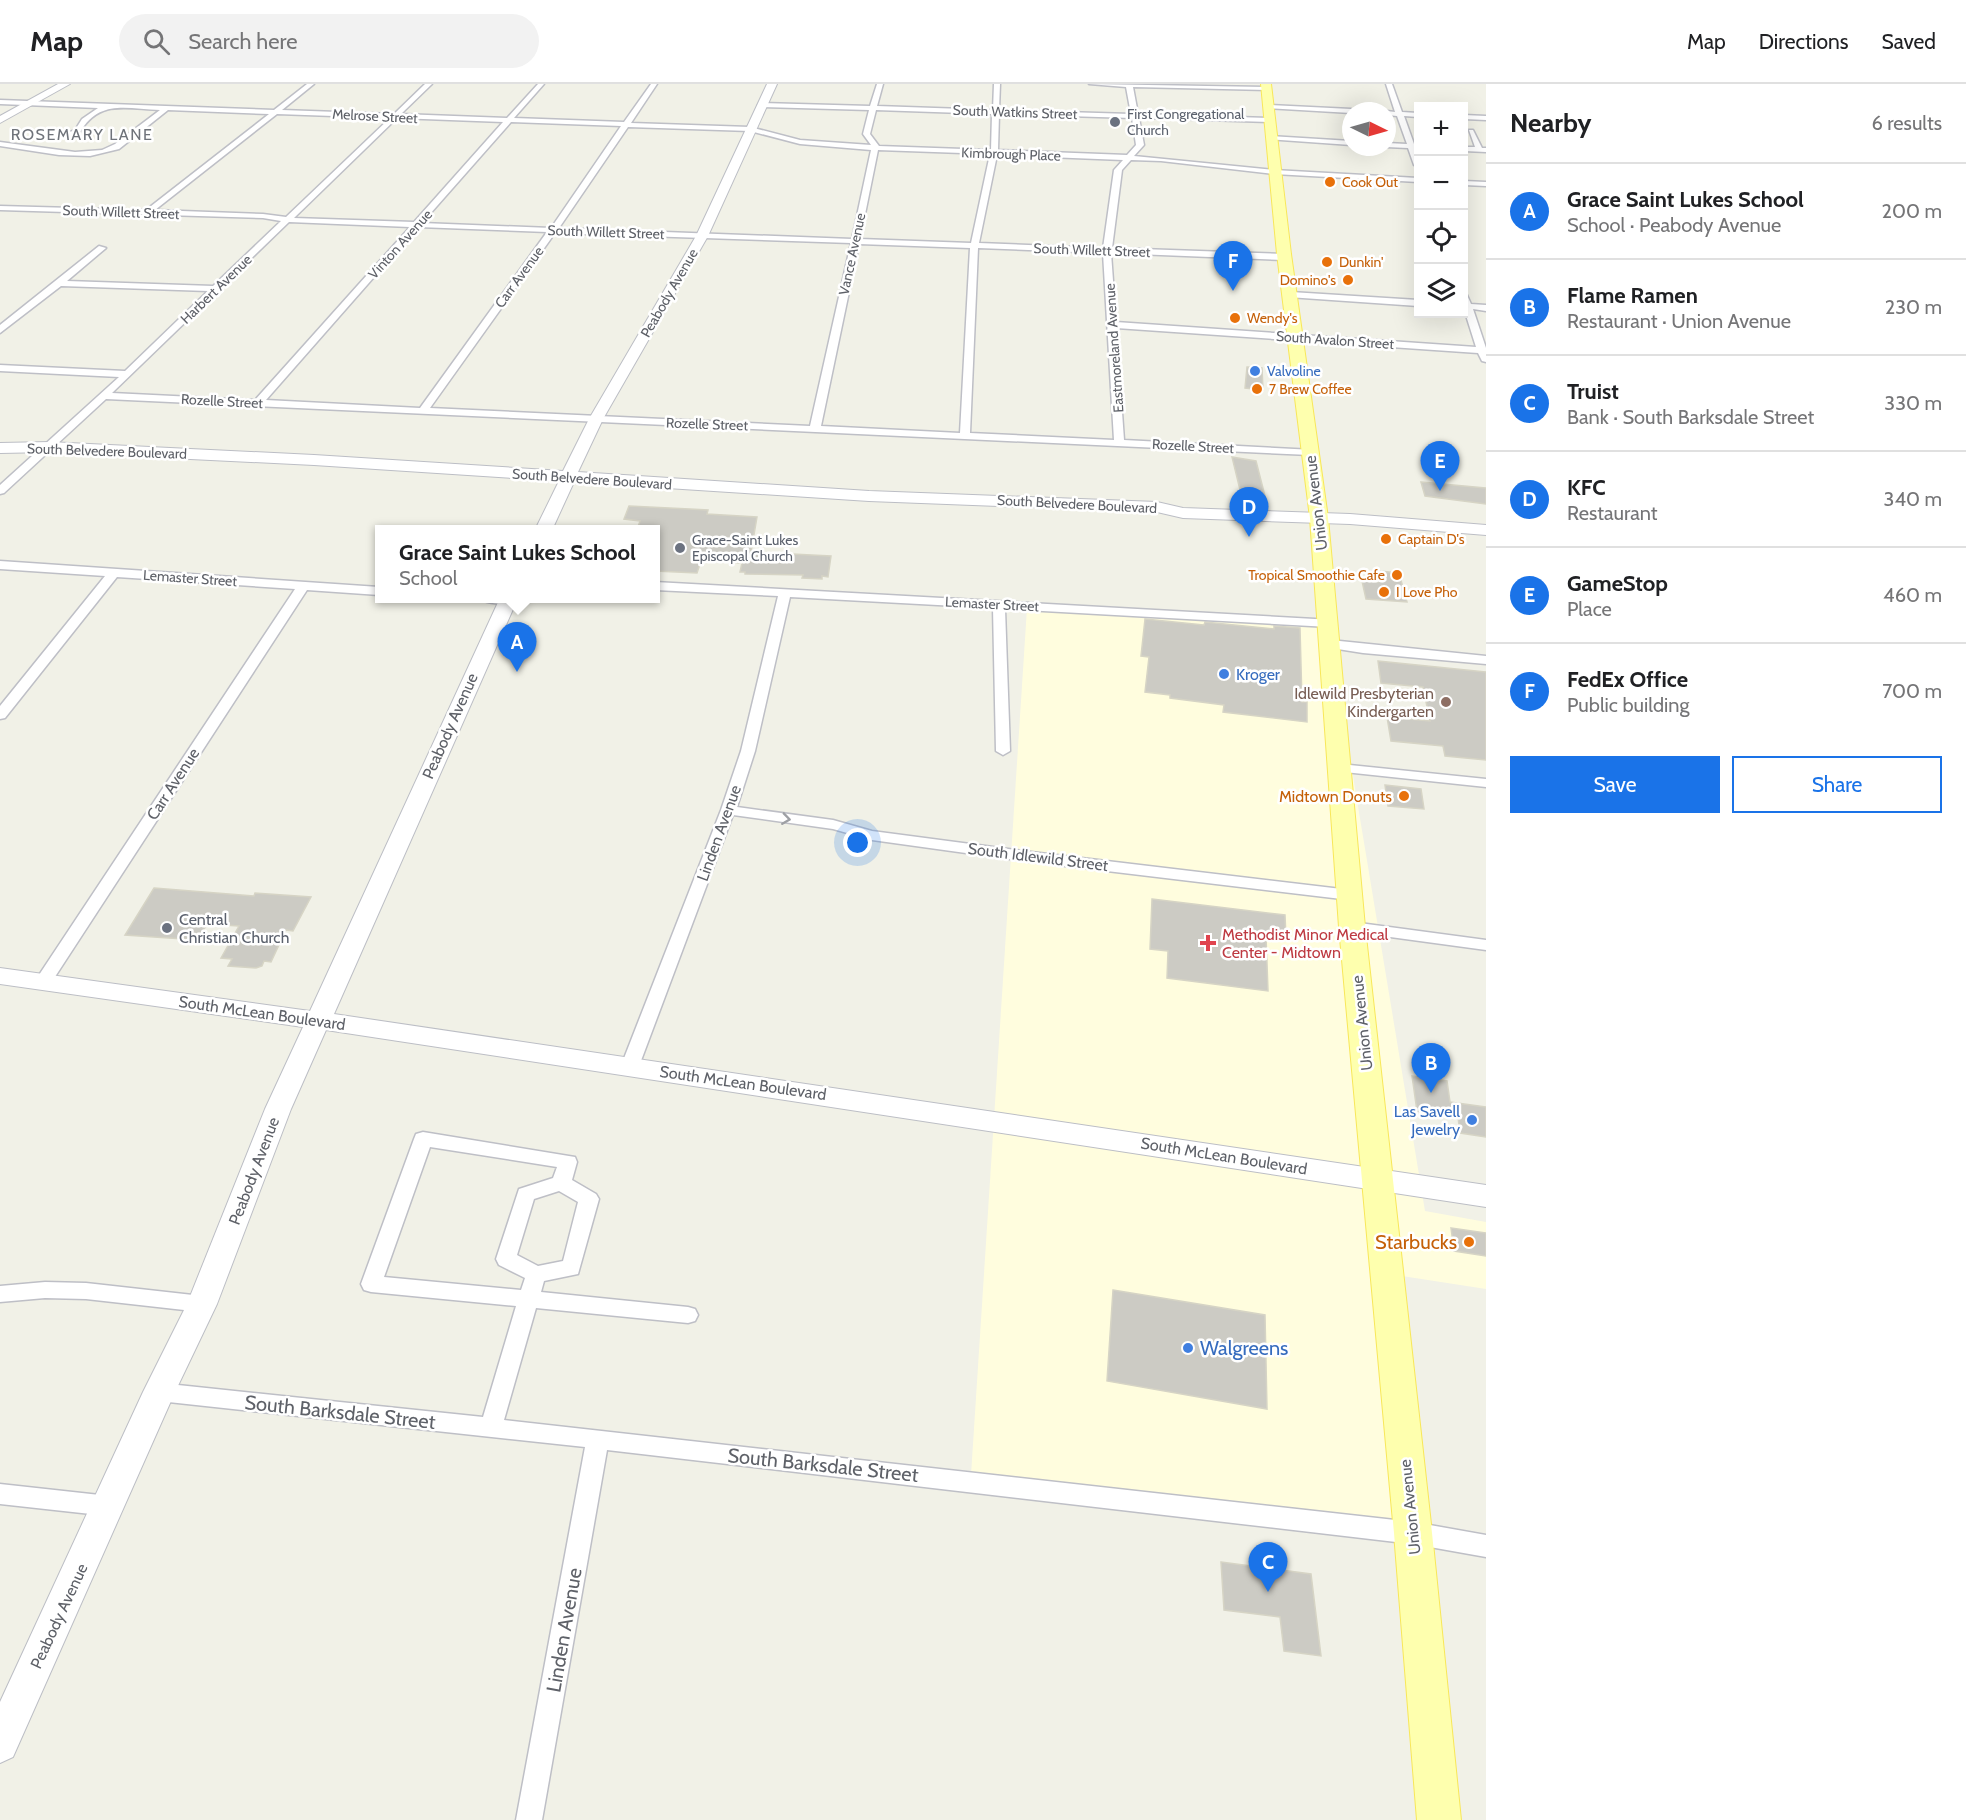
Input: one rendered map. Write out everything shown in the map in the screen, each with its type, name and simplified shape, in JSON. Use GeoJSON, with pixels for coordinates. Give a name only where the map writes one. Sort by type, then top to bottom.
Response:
{"type":"FeatureCollection","features":[{"type":"Feature","properties":{"kind":"main road"},"geometry":{"type":"LineString","coordinates":[[0,120],[64,84]]}},
{"type":"Feature","properties":{"kind":"main road","name":"Peabody Avenue"},"geometry":{"type":"LineString","coordinates":[[545,525],[596,419],[702,236],[772,84]]}},
{"type":"Feature","properties":{"kind":"main road","name":"Union Avenue"},"geometry":{"type":"LineString","coordinates":[[1266,87],[1284,257],[1291,295],[1294,337],[1319,518],[1352,927],[1413,1533],[1439,1820]]}},
{"type":"Feature","properties":{"kind":"main road"},"geometry":{"type":"LineString","coordinates":[[0,125],[31,107],[32,103]]}},
{"type":"Feature","properties":{"kind":"main road","name":"South Belvedere Boulevard"},"geometry":{"type":"LineString","coordinates":[[0,448],[143,459],[310,465],[868,504],[1159,516],[1183,513],[1319,518],[1486,530]]}},
{"type":"Feature","properties":{"kind":"main road","name":"South Belvedere Boulevard"},"geometry":{"type":"LineString","coordinates":[[0,457],[44,451]]}},
{"type":"Feature","properties":{"kind":"main road","name":"Peabody Avenue"},"geometry":{"type":"LineString","coordinates":[[1,1739],[159,1392],[202,1304],[278,1109],[506,603]]}},
{"type":"Feature","properties":{"kind":"main road","name":"South McLean Boulevard"},"geometry":{"type":"LineString","coordinates":[[0,976],[630,1066],[1486,1196]]}},
{"type":"Feature","properties":{"kind":"street"},"geometry":{"type":"LineString","coordinates":[[147,213],[311,84]]}},
{"type":"Feature","properties":{"kind":"street","name":"Harbert Avenue"},"geometry":{"type":"LineString","coordinates":[[0,491],[104,396],[429,84]]}},
{"type":"Feature","properties":{"kind":"street","name":"Vinton Avenue"},"geometry":{"type":"LineString","coordinates":[[258,403],[541,84]]}},
{"type":"Feature","properties":{"kind":"street","name":"Carr Avenue"},"geometry":{"type":"LineString","coordinates":[[423,410],[553,230],[654,84]]}},
{"type":"Feature","properties":{"kind":"street","name":"Vance Avenue"},"geometry":{"type":"LineString","coordinates":[[815,428],[875,149],[875,145],[866,134],[880,84]]}},
{"type":"Feature","properties":{"kind":"street"},"geometry":{"type":"LineString","coordinates":[[965,436],[974,246],[994,153],[997,84]]}},
{"type":"Feature","properties":{"kind":"street"},"geometry":{"type":"LineString","coordinates":[[1092,84],[1266,87]]}},
{"type":"Feature","properties":{"kind":"street"},"geometry":{"type":"LineString","coordinates":[[1389,84],[1414,144]]}},
{"type":"Feature","properties":{"kind":"street","name":"Eastmoreland Avenue"},"geometry":{"type":"LineString","coordinates":[[1119,443],[1107,251],[1118,170],[1140,145],[1129,85]]}},
{"type":"Feature","properties":{"kind":"street","name":"Melrose Street"},"geometry":{"type":"LineString","coordinates":[[0,102],[750,129]]}},
{"type":"Feature","properties":{"kind":"street"},"geometry":{"type":"LineString","coordinates":[[67,135],[78,131],[84,120],[106,105]]}},
{"type":"Feature","properties":{"kind":"street","name":"South Watkins Street"},"geometry":{"type":"LineString","coordinates":[[762,105],[1269,120]]}},
{"type":"Feature","properties":{"kind":"street"},"geometry":{"type":"LineString","coordinates":[[0,144],[69,153],[110,150],[119,146],[127,136],[168,107]]}},
{"type":"Feature","properties":{"kind":"street"},"geometry":{"type":"LineString","coordinates":[[1269,107],[1342,111]]}},
{"type":"Feature","properties":{"kind":"street"},"geometry":{"type":"LineString","coordinates":[[1396,114],[1414,115]]}},
{"type":"Feature","properties":{"kind":"street"},"geometry":{"type":"LineString","coordinates":[[1468,117],[1486,118]]}},
{"type":"Feature","properties":{"kind":"street","name":"Kimbrough Place"},"geometry":{"type":"LineString","coordinates":[[750,129],[800,142],[875,149],[1130,157],[1274,172],[1414,180]]}},
{"type":"Feature","properties":{"kind":"street"},"geometry":{"type":"LineString","coordinates":[[1471,131],[1483,150]]}},
{"type":"Feature","properties":{"kind":"street"},"geometry":{"type":"LineString","coordinates":[[1270,138],[1342,142]]}},
{"type":"Feature","properties":{"kind":"street"},"geometry":{"type":"LineString","coordinates":[[1396,145],[1414,146]]}},
{"type":"Feature","properties":{"kind":"street"},"geometry":{"type":"LineString","coordinates":[[1468,149],[1483,150]]}},
{"type":"Feature","properties":{"kind":"street"},"geometry":{"type":"LineString","coordinates":[[1468,183],[1486,184]]}},
{"type":"Feature","properties":{"kind":"street","name":"South Willett Street"},"geometry":{"type":"LineString","coordinates":[[0,208],[263,216],[288,220],[1284,257]]}},
{"type":"Feature","properties":{"kind":"street"},"geometry":{"type":"LineString","coordinates":[[0,330],[102,248]]}},
{"type":"Feature","properties":{"kind":"street"},"geometry":{"type":"LineString","coordinates":[[59,283],[216,289]]}},
{"type":"Feature","properties":{"kind":"street"},"geometry":{"type":"LineString","coordinates":[[1291,295],[1414,303]]}},
{"type":"Feature","properties":{"kind":"street"},"geometry":{"type":"LineString","coordinates":[[1468,305],[1486,308]]}},
{"type":"Feature","properties":{"kind":"street"},"geometry":{"type":"LineString","coordinates":[[1468,311],[1484,351],[1486,362]]}},
{"type":"Feature","properties":{"kind":"street","name":"South Avalon Street"},"geometry":{"type":"LineString","coordinates":[[1113,325],[1484,351]]}},
{"type":"Feature","properties":{"kind":"street"},"geometry":{"type":"LineString","coordinates":[[0,368],[127,374]]}},
{"type":"Feature","properties":{"kind":"street","name":"Rozelle Street"},"geometry":{"type":"LineString","coordinates":[[104,396],[1310,452]]}},
{"type":"Feature","properties":{"kind":"street","name":"Lemaster Street"},"geometry":{"type":"LineString","coordinates":[[0,565],[375,591]]}},
{"type":"Feature","properties":{"kind":"street"},"geometry":{"type":"LineString","coordinates":[[0,715],[114,573]]}},
{"type":"Feature","properties":{"kind":"street","name":"Carr Avenue"},"geometry":{"type":"LineString","coordinates":[[43,982],[303,586]]}},
{"type":"Feature","properties":{"kind":"street","name":"Lemaster Street"},"geometry":{"type":"LineString","coordinates":[[660,586],[999,605],[1329,633],[1363,649],[1486,660]]}},
{"type":"Feature","properties":{"kind":"street","name":"Linden Avenue"},"geometry":{"type":"LineString","coordinates":[[630,1066],[748,752],[785,592]]}},
{"type":"Feature","properties":{"kind":"street"},"geometry":{"type":"LineString","coordinates":[[999,605],[1003,751]]}},
{"type":"Feature","properties":{"kind":"street"},"geometry":{"type":"LineString","coordinates":[[1340,768],[1486,783]]}},
{"type":"Feature","properties":{"kind":"street","name":"South Idlewild Street"},"geometry":{"type":"LineString","coordinates":[[728,810],[833,825],[872,835],[1350,895]]}},
{"type":"Feature","properties":{"kind":"street"},"geometry":{"type":"LineString","coordinates":[[1352,927],[1486,945]]}},
{"type":"Feature","properties":{"kind":"street"},"geometry":{"type":"LineString","coordinates":[[561,1183],[568,1162],[423,1139],[371,1284],[688,1315]]}},
{"type":"Feature","properties":{"kind":"street"},"geometry":{"type":"LineString","coordinates":[[561,1183],[589,1199],[571,1268],[536,1274],[506,1259],[526,1194],[561,1183]]}},
{"type":"Feature","properties":{"kind":"street"},"geometry":{"type":"LineString","coordinates":[[491,1428],[536,1274]]}},
{"type":"Feature","properties":{"kind":"street"},"geometry":{"type":"LineString","coordinates":[[0,1294],[45,1290],[86,1291],[202,1304]]}},
{"type":"Feature","properties":{"kind":"street","name":"South Barksdale Street"},"geometry":{"type":"LineString","coordinates":[[159,1392],[598,1439],[1413,1533],[1486,1546]]}},
{"type":"Feature","properties":{"kind":"street","name":"Linden Avenue"},"geometry":{"type":"LineString","coordinates":[[529,1820],[598,1439]]}},
{"type":"Feature","properties":{"kind":"street"},"geometry":{"type":"LineString","coordinates":[[0,1494],[109,1506]]}},
{"type":"Feature","properties":{"kind":"shaded area"},"geometry":{"type":"Polygon","coordinates":[[[1027,608],[1328,625],[1425,1211],[1486,1222],[1486,1289],[1402,1276],[1413,1535],[971,1475],[1027,608]]]}},
{"type":"Feature","properties":{"kind":"building"},"geometry":{"type":"Polygon","coordinates":[[[1247,367],[1262,368],[1263,390],[1245,388],[1247,367]]]}},
{"type":"Feature","properties":{"kind":"building"},"geometry":{"type":"Polygon","coordinates":[[[1232,457],[1256,461],[1266,500],[1242,498],[1232,457]]]}},
{"type":"Feature","properties":{"kind":"building"},"geometry":{"type":"Polygon","coordinates":[[[1421,482],[1486,488],[1486,504],[1425,496],[1421,482]]]}},
{"type":"Feature","properties":{"kind":"building","name":"Grace-Saint Lukes Episcopal Church"},"geometry":{"type":"Polygon","coordinates":[[[629,506],[708,510],[707,514],[757,517],[751,552],[831,556],[828,577],[822,576],[822,579],[802,578],[803,575],[745,574],[745,572],[740,572],[742,563],[701,561],[697,573],[660,571],[660,525],[639,525],[640,521],[624,519],[629,506]]]}},
{"type":"Feature","properties":{"kind":"building","name":"I Love Pho"},"geometry":{"type":"Polygon","coordinates":[[[1376,572],[1399,573],[1407,602],[1366,599],[1362,581],[1378,582],[1376,572]]]}},
{"type":"Feature","properties":{"kind":"building","name":"Kroger"},"geometry":{"type":"Polygon","coordinates":[[[1145,619],[1204,625],[1205,622],[1274,629],[1274,626],[1300,628],[1302,702],[1307,702],[1307,722],[1223,712],[1224,705],[1170,698],[1170,695],[1145,692],[1149,657],[1141,656],[1145,619]]]}},
{"type":"Feature","properties":{"kind":"building","name":"Idlewild Presbyterian Kindergarten"},"geometry":{"type":"Polygon","coordinates":[[[1378,661],[1486,672],[1486,760],[1445,756],[1443,746],[1391,741],[1387,717],[1430,721],[1423,687],[1381,683],[1378,661]]]}},
{"type":"Feature","properties":{"kind":"building","name":"Midtown Donuts"},"geometry":{"type":"Polygon","coordinates":[[[1385,785],[1421,789],[1424,809],[1388,806],[1385,785]]]}},
{"type":"Feature","properties":{"kind":"building","name":"Central Christian Church"},"geometry":{"type":"Polygon","coordinates":[[[154,888],[254,896],[255,893],[311,897],[293,931],[286,930],[271,962],[264,961],[262,966],[256,968],[228,966],[232,959],[221,958],[239,926],[207,924],[198,940],[125,935],[154,888]]]}},
{"type":"Feature","properties":{"kind":"building","name":"Methodist Minor Medical Center - Midtown"},"geometry":{"type":"Polygon","coordinates":[[[1152,899],[1285,915],[1286,938],[1266,936],[1268,991],[1167,978],[1168,951],[1150,949],[1152,899]]]}},
{"type":"Feature","properties":{"kind":"building"},"geometry":{"type":"Polygon","coordinates":[[[1412,1076],[1447,1081],[1450,1102],[1486,1107],[1486,1137],[1460,1133],[1458,1117],[1417,1111],[1412,1076]]]}},
{"type":"Feature","properties":{"kind":"building","name":"Starbucks"},"geometry":{"type":"Polygon","coordinates":[[[1451,1228],[1486,1233],[1486,1256],[1454,1251],[1451,1228]]]}},
{"type":"Feature","properties":{"kind":"building","name":"Walgreens"},"geometry":{"type":"Polygon","coordinates":[[[1113,1290],[1265,1315],[1267,1409],[1107,1381],[1113,1290]]]}},
{"type":"Feature","properties":{"kind":"building"},"geometry":{"type":"Polygon","coordinates":[[[1221,1562],[1311,1574],[1321,1656],[1284,1651],[1280,1617],[1224,1610],[1221,1562]]]}},
{"type":"Feature","properties":{"kind":"place","name":"First Congregational Church"},"geometry":{"type":"Point","coordinates":[1115,122]}},
{"type":"Feature","properties":{"kind":"place","name":"Cook Out"},"geometry":{"type":"Point","coordinates":[1330,182]}},
{"type":"Feature","properties":{"kind":"place","name":"Dunkin'"},"geometry":{"type":"Point","coordinates":[1327,262]}},
{"type":"Feature","properties":{"kind":"place","name":"Domino's"},"geometry":{"type":"Point","coordinates":[1348,280]}},
{"type":"Feature","properties":{"kind":"place","name":"FedEx Office"},"geometry":{"type":"Point","coordinates":[1233,291]}},
{"type":"Feature","properties":{"kind":"place","name":"Wendy's"},"geometry":{"type":"Point","coordinates":[1235,318]}},
{"type":"Feature","properties":{"kind":"place","name":"Valvoline"},"geometry":{"type":"Point","coordinates":[1255,371]}},
{"type":"Feature","properties":{"kind":"place","name":"7 Brew Coffee"},"geometry":{"type":"Point","coordinates":[1257,389]}},
{"type":"Feature","properties":{"kind":"place","name":"GameStop"},"geometry":{"type":"Point","coordinates":[1440,491]}},
{"type":"Feature","properties":{"kind":"place","name":"KFC"},"geometry":{"type":"Point","coordinates":[1249,537]}},
{"type":"Feature","properties":{"kind":"place","name":"Captain D's"},"geometry":{"type":"Point","coordinates":[1386,539]}},
{"type":"Feature","properties":{"kind":"place","name":"Grace-Saint Lukes Episcopal Church"},"geometry":{"type":"Point","coordinates":[680,548]}},
{"type":"Feature","properties":{"kind":"place","name":"Tropical Smoothie Cafe"},"geometry":{"type":"Point","coordinates":[1397,575]}},
{"type":"Feature","properties":{"kind":"place","name":"I Love Pho"},"geometry":{"type":"Point","coordinates":[1384,592]}},
{"type":"Feature","properties":{"kind":"place","name":"Grace Saint Lukes School"},"geometry":{"type":"Point","coordinates":[517,672]}},
{"type":"Feature","properties":{"kind":"place","name":"Kroger"},"geometry":{"type":"Point","coordinates":[1224,674]}},
{"type":"Feature","properties":{"kind":"place","name":"Idlewild Presbyterian Kindergarten"},"geometry":{"type":"Point","coordinates":[1446,702]}},
{"type":"Feature","properties":{"kind":"place","name":"Midtown Donuts"},"geometry":{"type":"Point","coordinates":[1404,796]}},
{"type":"Feature","properties":{"kind":"place","name":"Central Christian Church"},"geometry":{"type":"Point","coordinates":[167,928]}},
{"type":"Feature","properties":{"kind":"place","name":"Methodist Minor Medical Center - Midtown"},"geometry":{"type":"Point","coordinates":[1208,943]}},
{"type":"Feature","properties":{"kind":"place","name":"Flame Ramen"},"geometry":{"type":"Point","coordinates":[1431,1093]}},
{"type":"Feature","properties":{"kind":"place","name":"Las Savell Jewelry"},"geometry":{"type":"Point","coordinates":[1472,1120]}},
{"type":"Feature","properties":{"kind":"place","name":"Starbucks"},"geometry":{"type":"Point","coordinates":[1469,1242]}},
{"type":"Feature","properties":{"kind":"place","name":"Walgreens"},"geometry":{"type":"Point","coordinates":[1188,1348]}},
{"type":"Feature","properties":{"kind":"place","name":"Truist"},"geometry":{"type":"Point","coordinates":[1268,1592]}},
{"type":"Feature","properties":{"kind":"district","name":"ROSEMARY LANE"},"geometry":{"type":"Point","coordinates":[82,134]}}]}
